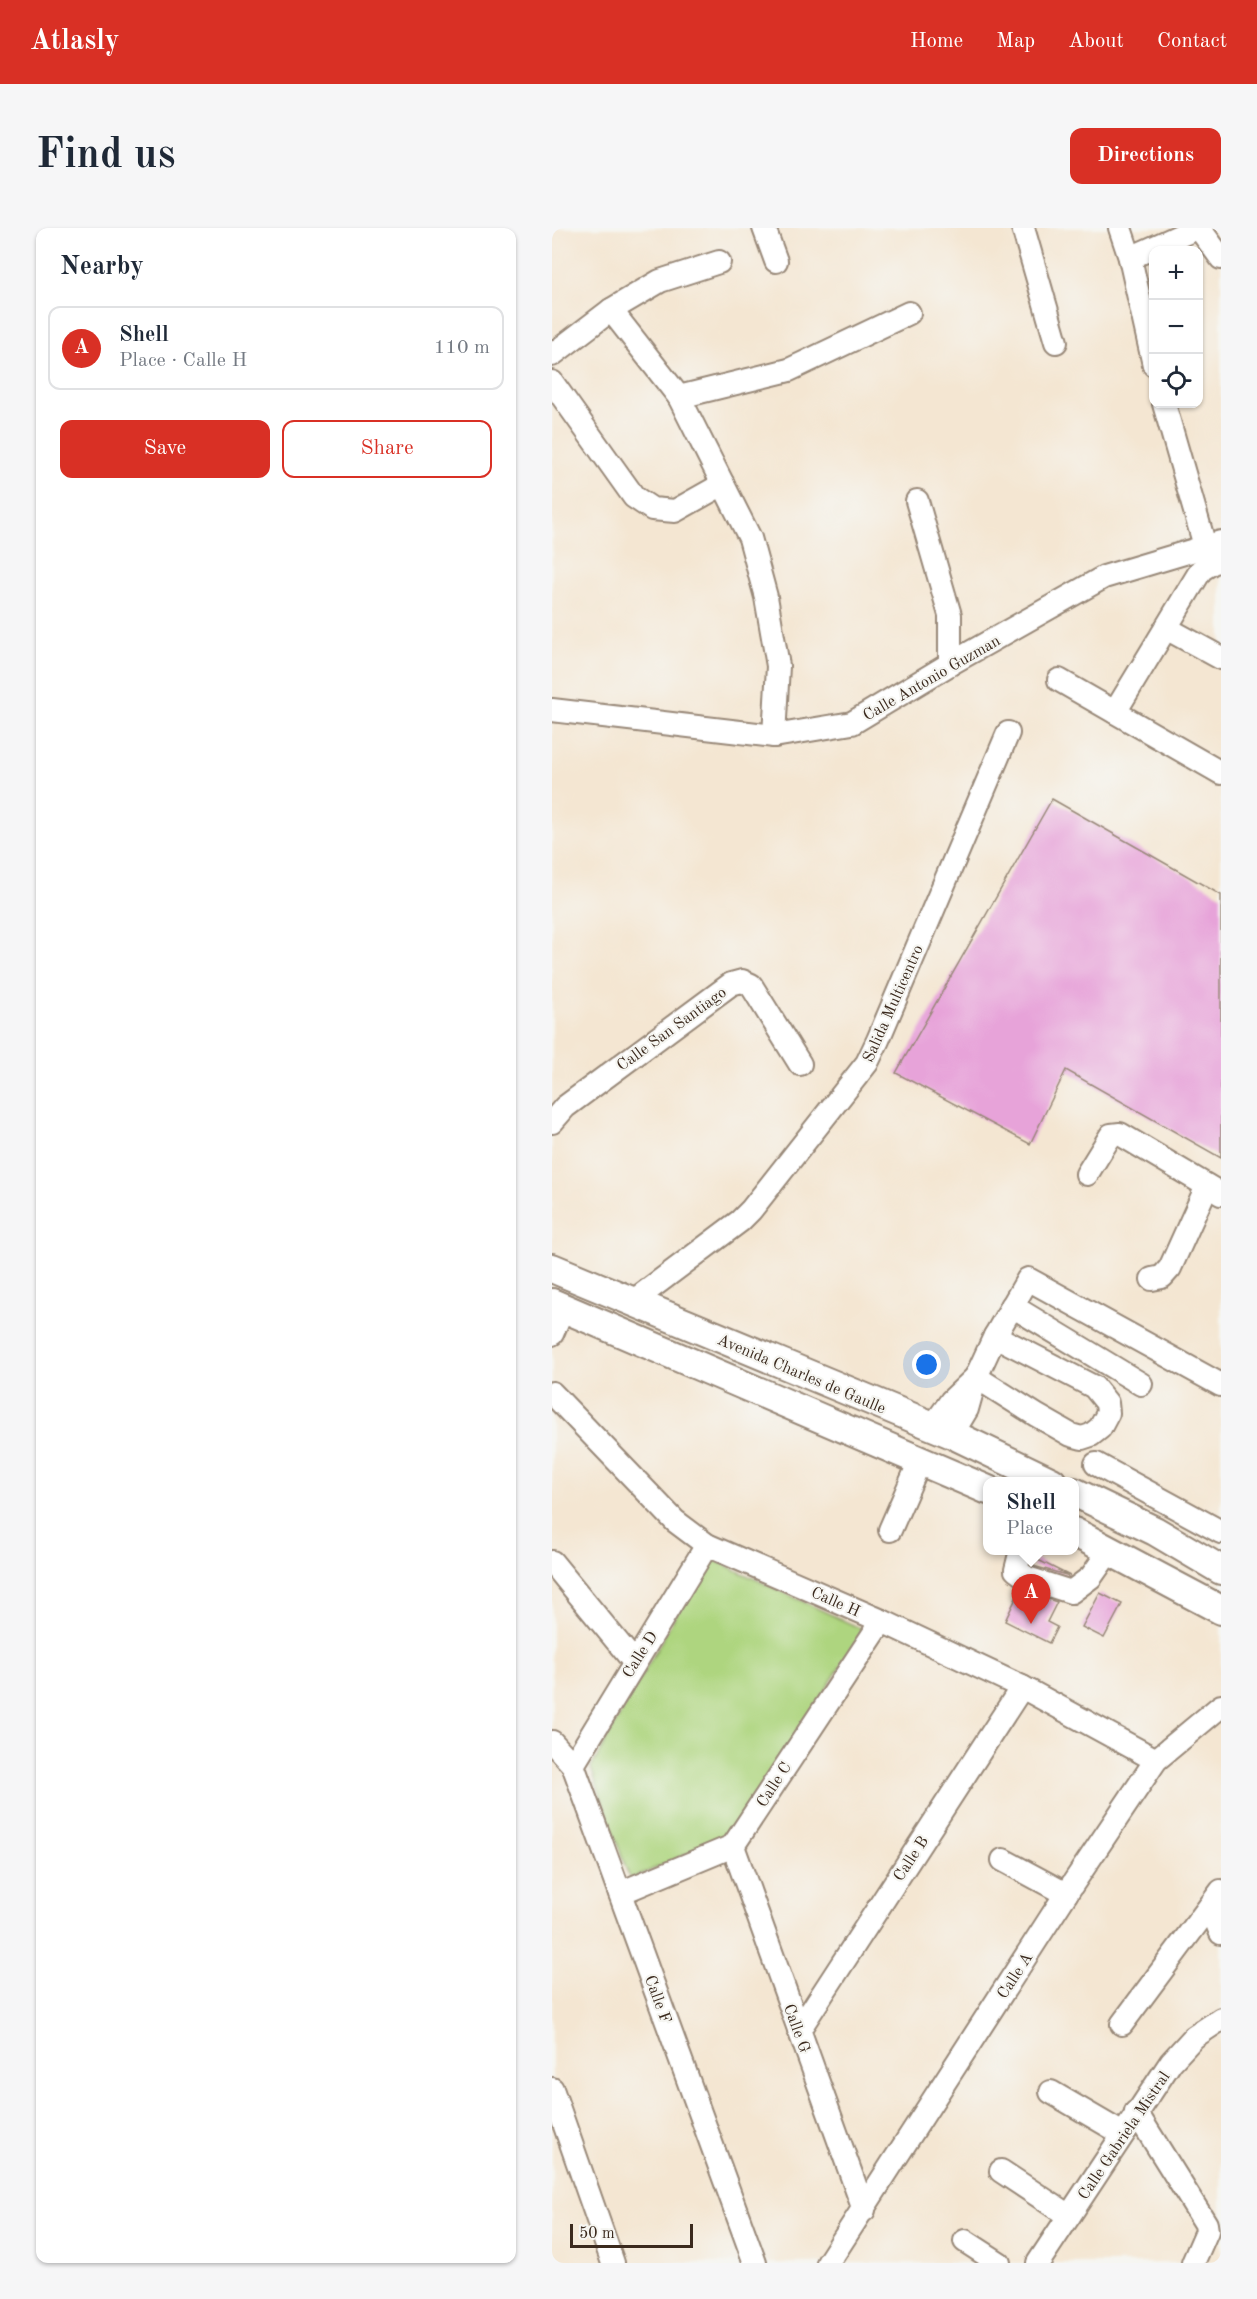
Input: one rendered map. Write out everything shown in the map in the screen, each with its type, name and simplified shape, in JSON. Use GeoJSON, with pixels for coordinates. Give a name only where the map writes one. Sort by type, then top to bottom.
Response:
{"type":"FeatureCollection","features":[{"type":"Feature","properties":{"kind":"main road","name":"Avenida Charles de Gaulle"},"geometry":{"type":"LineString","coordinates":[[552,1268],[943,1430],[1042,1477]]}},
{"type":"Feature","properties":{"kind":"main road"},"geometry":{"type":"LineString","coordinates":[[558,1306],[601,1311],[608,1303],[598,1288]]}},
{"type":"Feature","properties":{"kind":"main road"},"geometry":{"type":"LineString","coordinates":[[558,1306],[983,1488]]}},
{"type":"Feature","properties":{"kind":"main road"},"geometry":{"type":"LineString","coordinates":[[622,1332],[616,1326],[615,1319],[620,1313],[649,1324],[658,1323],[668,1317]]}},
{"type":"Feature","properties":{"kind":"main road"},"geometry":{"type":"LineString","coordinates":[[1079,1494],[1155,1531],[1221,1570]]}},
{"type":"Feature","properties":{"kind":"main road"},"geometry":{"type":"LineString","coordinates":[[1079,1534],[1221,1610]]}},
{"type":"Feature","properties":{"kind":"street"},"geometry":{"type":"LineString","coordinates":[[764,228],[776,261]]}},
{"type":"Feature","properties":{"kind":"street"},"geometry":{"type":"LineString","coordinates":[[1023,228],[1056,342]]}},
{"type":"Feature","properties":{"kind":"street"},"geometry":{"type":"LineString","coordinates":[[1120,228],[1130,258],[1152,354]]}},
{"type":"Feature","properties":{"kind":"street"},"geometry":{"type":"LineString","coordinates":[[1130,258],[1198,228],[1221,258]]}},
{"type":"Feature","properties":{"kind":"street"},"geometry":{"type":"LineString","coordinates":[[552,355],[611,310],[660,281],[719,262]]}},
{"type":"Feature","properties":{"kind":"street"},"geometry":{"type":"LineString","coordinates":[[611,310],[679,397],[750,538],[766,597],[778,666],[774,736]]}},
{"type":"Feature","properties":{"kind":"street"},"geometry":{"type":"LineString","coordinates":[[679,397],[789,370],[909,313]]}},
{"type":"Feature","properties":{"kind":"street"},"geometry":{"type":"LineString","coordinates":[[552,382],[634,497],[652,509],[675,511],[723,484]]}},
{"type":"Feature","properties":{"kind":"street"},"geometry":{"type":"LineString","coordinates":[[1115,712],[1201,570],[1214,562],[1216,550],[1165,408]]}},
{"type":"Feature","properties":{"kind":"street"},"geometry":{"type":"LineString","coordinates":[[917,501],[950,615],[950,664]]}},
{"type":"Feature","properties":{"kind":"street","name":"Calle Antonio Guzman"},"geometry":{"type":"LineString","coordinates":[[552,710],[774,736],[852,723],[950,664],[1104,577],[1216,550]]}},
{"type":"Feature","properties":{"kind":"street"},"geometry":{"type":"LineString","coordinates":[[1166,628],[1221,658]]}},
{"type":"Feature","properties":{"kind":"street"},"geometry":{"type":"LineString","coordinates":[[1059,680],[1221,773]]}},
{"type":"Feature","properties":{"kind":"street","name":"Salida Multicentro"},"geometry":{"type":"LineString","coordinates":[[632,1302],[740,1221],[751,1210],[867,1063],[1008,733]]}},
{"type":"Feature","properties":{"kind":"street","name":"Calle San Santiago"},"geometry":{"type":"LineString","coordinates":[[552,1122],[565,1107],[730,984],[742,981],[751,985],[800,1064]]}},
{"type":"Feature","properties":{"kind":"street"},"geometry":{"type":"LineString","coordinates":[[1087,1174],[1111,1135],[1120,1134],[1214,1190],[1170,1268],[1162,1277],[1152,1279]]}},
{"type":"Feature","properties":{"kind":"street"},"geometry":{"type":"LineString","coordinates":[[943,1430],[967,1409],[976,1377],[995,1336],[1028,1279],[1221,1384]]}},
{"type":"Feature","properties":{"kind":"street"},"geometry":{"type":"LineString","coordinates":[[552,1334],[558,1306]]}},
{"type":"Feature","properties":{"kind":"street"},"geometry":{"type":"LineString","coordinates":[[1012,1306],[1142,1384]]}},
{"type":"Feature","properties":{"kind":"street"},"geometry":{"type":"LineString","coordinates":[[976,1377],[1036,1415],[1071,1435],[1082,1438],[1100,1428],[1108,1413],[1107,1403],[1094,1387],[995,1336]]}},
{"type":"Feature","properties":{"kind":"street","name":"Calle H"},"geometry":{"type":"LineString","coordinates":[[552,1393],[675,1521],[707,1545],[882,1621],[1022,1687],[1156,1760]]}},
{"type":"Feature","properties":{"kind":"street"},"geometry":{"type":"LineString","coordinates":[[890,1530],[920,1461]]}},
{"type":"Feature","properties":{"kind":"street"},"geometry":{"type":"LineString","coordinates":[[1096,1464],[1221,1532]]}},
{"type":"Feature","properties":{"kind":"street","name":"Calle D"},"geometry":{"type":"LineString","coordinates":[[573,1765],[707,1545]]}},
{"type":"Feature","properties":{"kind":"street"},"geometry":{"type":"LineString","coordinates":[[1020,1555],[1016,1570],[1027,1578],[1071,1592],[1091,1576],[1110,1550]]}},
{"type":"Feature","properties":{"kind":"street"},"geometry":{"type":"LineString","coordinates":[[552,1562],[634,1662]]}},
{"type":"Feature","properties":{"kind":"street","name":"Calle C"},"geometry":{"type":"LineString","coordinates":[[733,1846],[882,1621]]}},
{"type":"Feature","properties":{"kind":"street","name":"Calle B"},"geometry":{"type":"LineString","coordinates":[[799,2030],[1022,1687]]}},
{"type":"Feature","properties":{"kind":"street","name":"Calle A"},"geometry":{"type":"LineString","coordinates":[[828,2263],[1066,1894],[1156,1760],[1221,1706]]}},
{"type":"Feature","properties":{"kind":"street","name":"Calle F"},"geometry":{"type":"LineString","coordinates":[[552,1742],[573,1765],[755,2263]]}},
{"type":"Feature","properties":{"kind":"street"},"geometry":{"type":"LineString","coordinates":[[620,1893],[733,1846]]}},
{"type":"Feature","properties":{"kind":"street","name":"Calle G"},"geometry":{"type":"LineString","coordinates":[[733,1846],[864,2210]]}},
{"type":"Feature","properties":{"kind":"street"},"geometry":{"type":"LineString","coordinates":[[1003,1860],[1066,1894]]}},
{"type":"Feature","properties":{"kind":"street"},"geometry":{"type":"LineString","coordinates":[[1216,1898],[1221,1933]]}},
{"type":"Feature","properties":{"kind":"street"},"geometry":{"type":"LineString","coordinates":[[1122,2024],[1216,1898]]}},
{"type":"Feature","properties":{"kind":"street","name":"Calle Gabriela Mistral"},"geometry":{"type":"LineString","coordinates":[[1038,2263],[1136,2112],[1179,2052],[1194,2037],[1221,2019]]}},
{"type":"Feature","properties":{"kind":"street"},"geometry":{"type":"LineString","coordinates":[[552,2089],[613,2263]]}},
{"type":"Feature","properties":{"kind":"street"},"geometry":{"type":"LineString","coordinates":[[1051,2092],[1123,2134]]}},
{"type":"Feature","properties":{"kind":"street"},"geometry":{"type":"LineString","coordinates":[[1136,2112],[1202,2216],[1207,2228],[1193,2263]]}},
{"type":"Feature","properties":{"kind":"street"},"geometry":{"type":"LineString","coordinates":[[1001,2171],[1069,2216]]}},
{"type":"Feature","properties":{"kind":"street"},"geometry":{"type":"LineString","coordinates":[[965,2241],[999,2263]]}},
{"type":"Feature","properties":{"kind":"green space"},"geometry":{"type":"Polygon","coordinates":[[[708,1557],[864,1630],[734,1832],[630,1880],[591,1768],[708,1557]]]}},
{"type":"Feature","properties":{"kind":"building"},"geometry":{"type":"Polygon","coordinates":[[[1052,799],[1221,895],[1221,1158],[1066,1070],[1030,1144],[896,1073],[1052,799]]]}},
{"type":"Feature","properties":{"kind":"building"},"geometry":{"type":"Polygon","coordinates":[[[1036,1559],[1070,1576],[1033,1566],[1036,1559]]]}},
{"type":"Feature","properties":{"kind":"building"},"geometry":{"type":"Polygon","coordinates":[[[1020,1590],[1057,1602],[1047,1622],[1057,1627],[1049,1643],[1005,1621],[1020,1590]]]}},
{"type":"Feature","properties":{"kind":"building"},"geometry":{"type":"Polygon","coordinates":[[[1100,1593],[1122,1604],[1104,1638],[1082,1627],[1100,1593]]]}},
{"type":"Feature","properties":{"kind":"place","name":"Shell"},"geometry":{"type":"Point","coordinates":[1031,1624]}}]}
